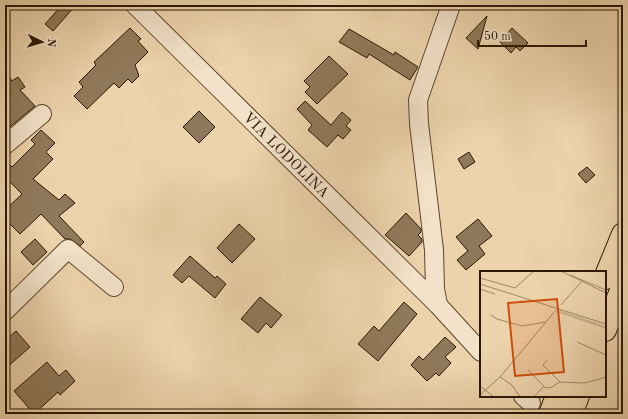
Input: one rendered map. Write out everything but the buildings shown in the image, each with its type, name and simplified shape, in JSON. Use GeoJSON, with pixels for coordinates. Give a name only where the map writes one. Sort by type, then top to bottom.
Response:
{"type":"FeatureCollection","features":[{"type":"Feature","properties":{"kind":"highway"},"geometry":{"type":"LineString","coordinates":[[606,276],[623,234]]}},
{"type":"Feature","properties":{"kind":"highway"},"geometry":{"type":"LineString","coordinates":[[606,328],[623,286]]}},
{"type":"Feature","properties":{"kind":"highway"},"geometry":{"type":"LineString","coordinates":[[558,406],[576,397]]}},
{"type":"Feature","properties":{"kind":"street","name":"VIA LODOLINA"},"geometry":{"type":"LineString","coordinates":[[135,5],[438,305],[480,351]]}},
{"type":"Feature","properties":{"kind":"street"},"geometry":{"type":"LineString","coordinates":[[438,305],[435,289],[434,250],[419,124],[418,100],[451,5]]}},
{"type":"Feature","properties":{"kind":"street"},"geometry":{"type":"LineString","coordinates":[[5,145],[42,114]]}},
{"type":"Feature","properties":{"kind":"street"},"geometry":{"type":"LineString","coordinates":[[5,311],[68,250],[114,287]]}}]}
